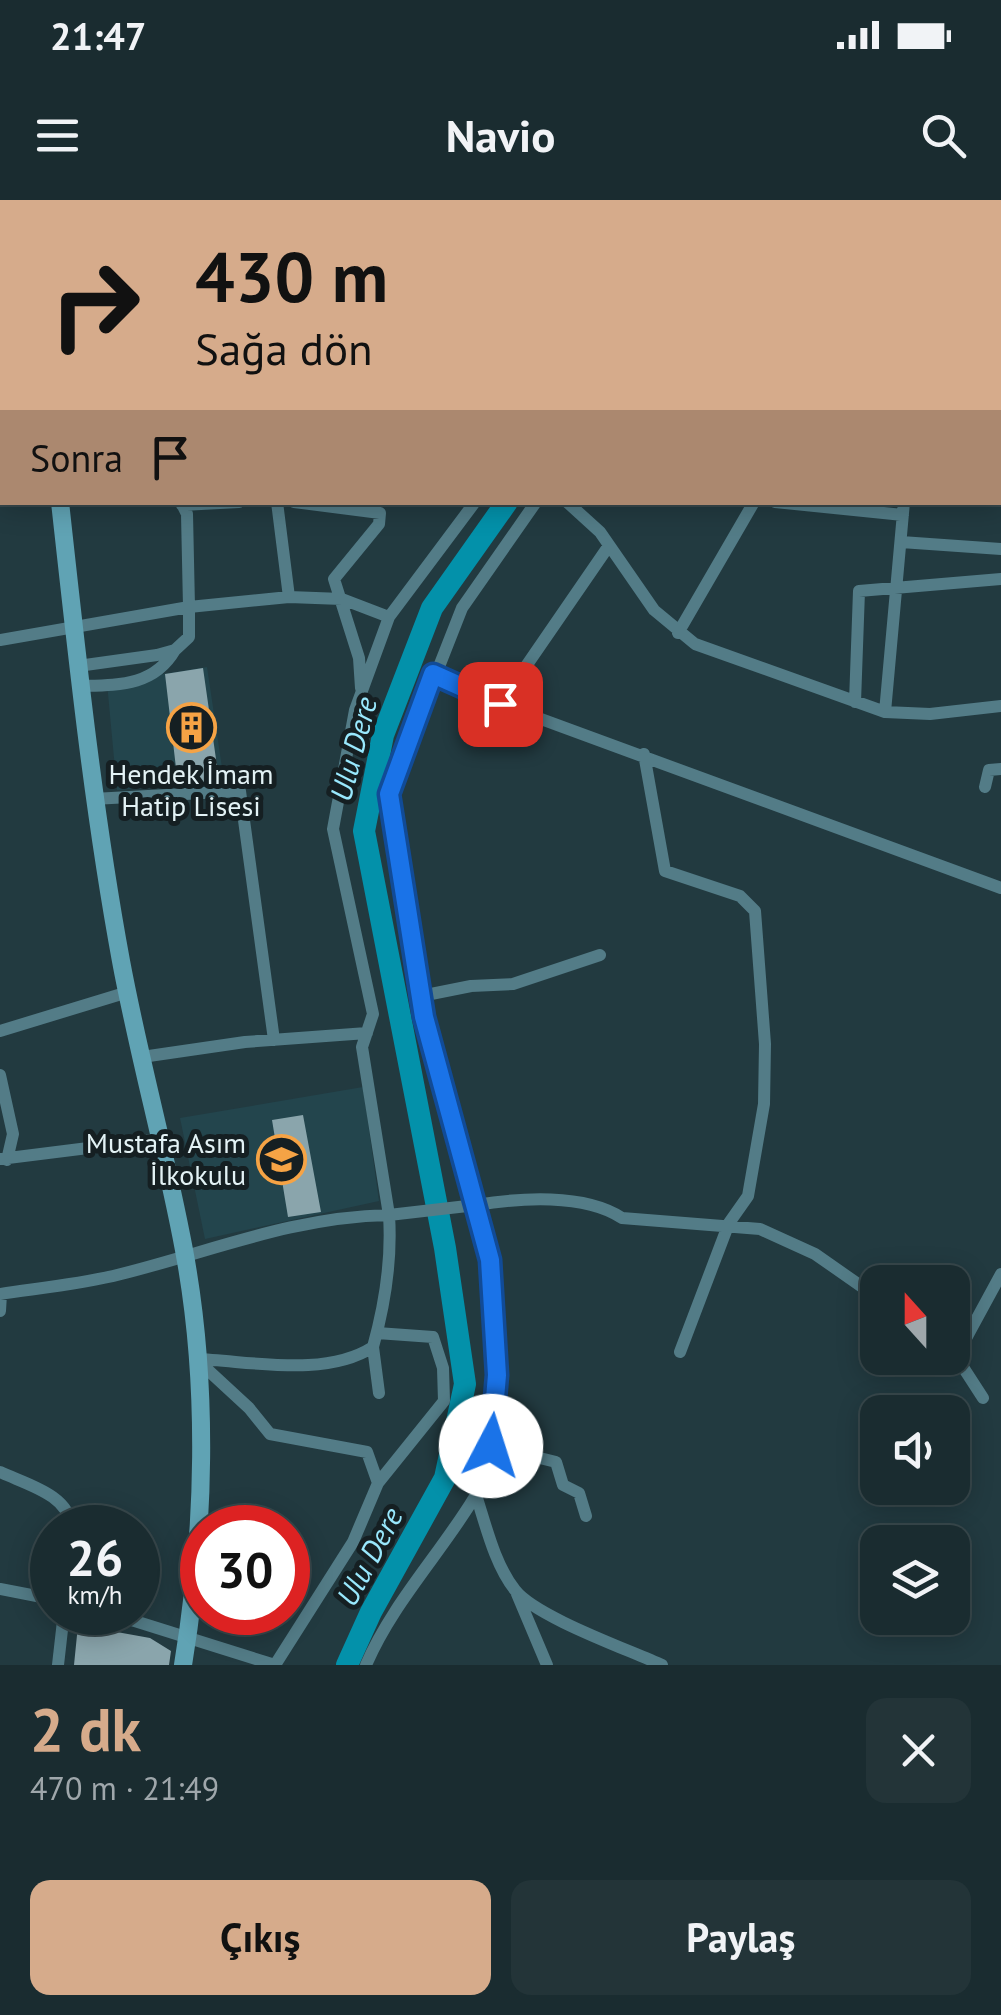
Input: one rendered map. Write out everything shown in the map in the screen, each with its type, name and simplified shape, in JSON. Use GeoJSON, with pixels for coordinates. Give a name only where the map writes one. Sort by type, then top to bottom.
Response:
{"type":"FeatureCollection","features":[{"type":"Feature","properties":{"kind":"main road"},"geometry":{"type":"LineString","coordinates":[[60,505],[93,799],[128,992],[184,1253],[196,1359],[200,1505]]}},
{"type":"Feature","properties":{"kind":"main road"},"geometry":{"type":"LineString","coordinates":[[183,1665],[188,1635]]}},
{"type":"Feature","properties":{"kind":"street"},"geometry":{"type":"LineString","coordinates":[[80,686],[146,680],[165,667],[175,650],[190,637],[187,514],[182,505]]}},
{"type":"Feature","properties":{"kind":"street"},"geometry":{"type":"LineString","coordinates":[[278,505],[288,597]]}},
{"type":"Feature","properties":{"kind":"street"},"geometry":{"type":"LineString","coordinates":[[317,505],[380,513],[379,524],[334,579],[359,658],[361,696]]}},
{"type":"Feature","properties":{"kind":"street"},"geometry":{"type":"LineString","coordinates":[[380,1393],[375,1340],[391,1250],[362,1047],[374,1014],[333,829],[361,696],[390,617],[474,505]]}},
{"type":"Feature","properties":{"kind":"street"},"geometry":{"type":"LineString","coordinates":[[366,1665],[476,1496],[491,1446],[496,1319],[490,1260],[421,996],[389,794],[462,608],[534,505]]}},
{"type":"Feature","properties":{"kind":"street"},"geometry":{"type":"LineString","coordinates":[[570,505],[600,532],[654,610],[678,633],[749,665],[885,712],[930,714],[1001,706]]}},
{"type":"Feature","properties":{"kind":"street"},"geometry":{"type":"LineString","coordinates":[[678,633],[752,505]]}},
{"type":"Feature","properties":{"kind":"street"},"geometry":{"type":"LineString","coordinates":[[831,505],[904,509],[885,712]]}},
{"type":"Feature","properties":{"kind":"street"},"geometry":{"type":"LineString","coordinates":[[901,542],[1001,549]]}},
{"type":"Feature","properties":{"kind":"street"},"geometry":{"type":"LineString","coordinates":[[500,704],[608,547]]}},
{"type":"Feature","properties":{"kind":"street"},"geometry":{"type":"LineString","coordinates":[[856,702],[859,590],[896,591],[1001,579]]}},
{"type":"Feature","properties":{"kind":"street"},"geometry":{"type":"LineString","coordinates":[[0,640],[189,607],[288,597],[342,598],[390,617]]}},
{"type":"Feature","properties":{"kind":"street"},"geometry":{"type":"LineString","coordinates":[[78,666],[175,650]]}},
{"type":"Feature","properties":{"kind":"street"},"geometry":{"type":"LineString","coordinates":[[433,674],[500,704],[1001,888]]}},
{"type":"Feature","properties":{"kind":"street"},"geometry":{"type":"LineString","coordinates":[[644,754],[665,871],[740,896],[755,912],[765,1044],[764,1104],[748,1196],[729,1223],[680,1352]]}},
{"type":"Feature","properties":{"kind":"street"},"geometry":{"type":"LineString","coordinates":[[985,787],[989,770],[1001,770]]}},
{"type":"Feature","properties":{"kind":"street"},"geometry":{"type":"LineString","coordinates":[[93,799],[240,791],[274,1040]]}},
{"type":"Feature","properties":{"kind":"street"},"geometry":{"type":"LineString","coordinates":[[421,996],[471,986],[513,984],[600,955]]}},
{"type":"Feature","properties":{"kind":"street"},"geometry":{"type":"LineString","coordinates":[[0,1031],[128,992]]}},
{"type":"Feature","properties":{"kind":"street"},"geometry":{"type":"LineString","coordinates":[[142,1057],[367,1033]]}},
{"type":"Feature","properties":{"kind":"street"},"geometry":{"type":"LineString","coordinates":[[0,1075],[13,1134],[4,1159],[160,1139]]}},
{"type":"Feature","properties":{"kind":"street"},"geometry":{"type":"LineString","coordinates":[[0,1311],[1,1294],[120,1275],[184,1253],[342,1216],[389,1215],[511,1200],[573,1203],[610,1210],[622,1218],[729,1223],[788,1240],[860,1286]]}},
{"type":"Feature","properties":{"kind":"street"},"geometry":{"type":"LineString","coordinates":[[970,1333],[1001,1274]]}},
{"type":"Feature","properties":{"kind":"street"},"geometry":{"type":"LineString","coordinates":[[196,1359],[318,1364],[353,1360],[375,1340],[433,1337],[443,1368],[444,1401],[378,1484],[353,1542],[310,1610]]}},
{"type":"Feature","properties":{"kind":"street"},"geometry":{"type":"LineString","coordinates":[[196,1359],[249,1408],[270,1434],[367,1452],[378,1484]]}},
{"type":"Feature","properties":{"kind":"street"},"geometry":{"type":"LineString","coordinates":[[968,1375],[983,1398]]}},
{"type":"Feature","properties":{"kind":"street"},"geometry":{"type":"LineString","coordinates":[[491,1446],[556,1462],[563,1484],[578,1493],[586,1516]]}},
{"type":"Feature","properties":{"kind":"street"},"geometry":{"type":"LineString","coordinates":[[0,1472],[63,1505]]}},
{"type":"Feature","properties":{"kind":"street"},"geometry":{"type":"LineString","coordinates":[[476,1496],[502,1566],[547,1665]]}},
{"type":"Feature","properties":{"kind":"street"},"geometry":{"type":"LineString","coordinates":[[0,1589],[30,1595]]}},
{"type":"Feature","properties":{"kind":"street"},"geometry":{"type":"LineString","coordinates":[[516,1592],[541,1611],[662,1665]]}},
{"type":"Feature","properties":{"kind":"street"},"geometry":{"type":"LineString","coordinates":[[58,1665],[61,1635]]}},
{"type":"Feature","properties":{"kind":"street"},"geometry":{"type":"LineString","coordinates":[[191,1635],[275,1665],[294,1635]]}},
{"type":"Feature","properties":{"kind":"shaded area"},"geometry":{"type":"Polygon","coordinates":[[[207,667],[224,781],[117,790],[107,683],[207,667]]]}},
{"type":"Feature","properties":{"kind":"shaded area","name":"Mustafa Asım İlkokulu"},"geometry":{"type":"Polygon","coordinates":[[[363,1087],[379,1201],[205,1239],[180,1118],[363,1087]]]}},
{"type":"Feature","properties":{"kind":"building","name":"Hendek İmam Hatip Lisesi"},"geometry":{"type":"Polygon","coordinates":[[[203,668],[219,780],[178,785],[165,674],[203,668]]]}},
{"type":"Feature","properties":{"kind":"building"},"geometry":{"type":"Polygon","coordinates":[[[303,1115],[321,1212],[288,1217],[272,1120],[303,1115]]]}},
{"type":"Feature","properties":{"kind":"building"},"geometry":{"type":"Polygon","coordinates":[[[77,1635],[133,1635],[150,1638],[171,1651],[169,1665],[74,1665],[77,1635]]]}},
{"type":"Feature","properties":{"kind":"waterway","name":"Ulu Dere"},"geometry":{"type":"LineString","coordinates":[[347,1665],[371,1612],[445,1478],[465,1384],[445,1248],[364,831],[383,735],[432,608],[505,505]]}},
{"type":"Feature","properties":{"kind":"place","name":"Hendek İmam Hatip Lisesi"},"geometry":{"type":"Point","coordinates":[191,727]}},
{"type":"Feature","properties":{"kind":"place","name":"Mustafa Asım İlkokulu"},"geometry":{"type":"Point","coordinates":[281,1159]}},
{"type":"Feature","properties":{"kind":"route"},"geometry":{"type":"LineString","coordinates":[[491,1446],[497,1375],[490,1260],[424,1017],[389,794],[433,674],[500,704]]}}]}
